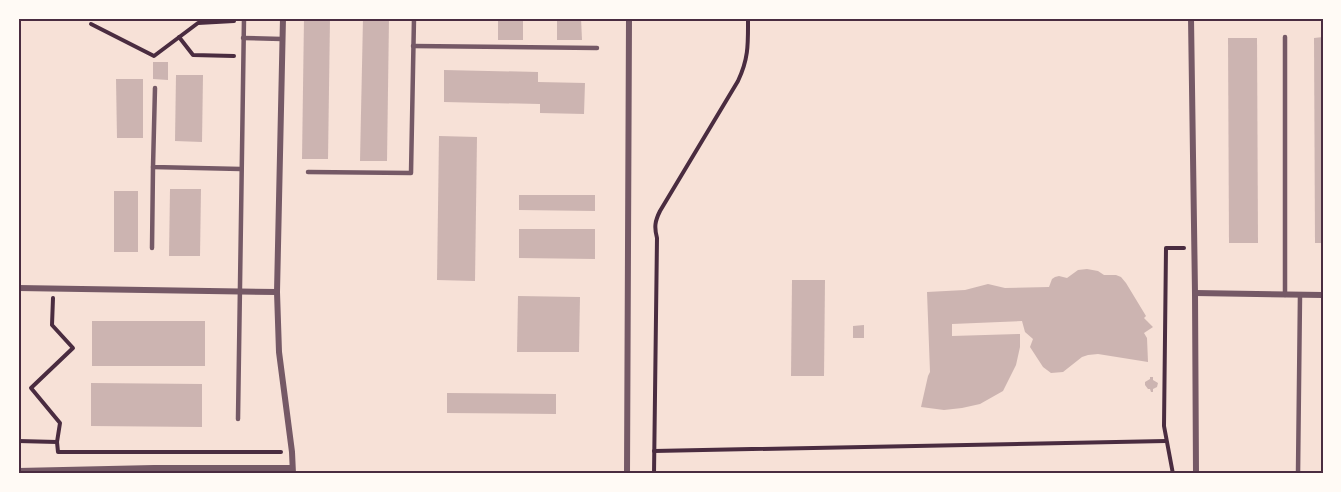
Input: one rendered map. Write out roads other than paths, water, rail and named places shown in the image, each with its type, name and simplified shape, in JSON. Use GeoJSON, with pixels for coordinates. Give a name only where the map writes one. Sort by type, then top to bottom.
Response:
{"type":"FeatureCollection","features":[{"type":"Feature","properties":{"kind":"street"},"geometry":{"type":"LineString","coordinates":[[18,471],[154,468],[292,471],[292,452],[279,352],[277,292],[283,18]]}},
{"type":"Feature","properties":{"kind":"street"},"geometry":{"type":"LineString","coordinates":[[627,474],[629,18]]}},
{"type":"Feature","properties":{"kind":"street"},"geometry":{"type":"LineString","coordinates":[[1191,18],[1196,474]]}},
{"type":"Feature","properties":{"kind":"street"},"geometry":{"type":"LineString","coordinates":[[18,288],[277,292]]}},
{"type":"Feature","properties":{"kind":"street"},"geometry":{"type":"LineString","coordinates":[[1195,293],[1323,295]]}},
{"type":"Feature","properties":{"kind":"lane"},"geometry":{"type":"LineString","coordinates":[[308,172],[411,173],[414,18]]}},
{"type":"Feature","properties":{"kind":"lane"},"geometry":{"type":"LineString","coordinates":[[238,419],[244,19]]}},
{"type":"Feature","properties":{"kind":"lane"},"geometry":{"type":"LineString","coordinates":[[1285,37],[1285,295]]}},
{"type":"Feature","properties":{"kind":"lane"},"geometry":{"type":"LineString","coordinates":[[243,38],[282,39]]}},
{"type":"Feature","properties":{"kind":"lane"},"geometry":{"type":"LineString","coordinates":[[413,46],[597,48]]}},
{"type":"Feature","properties":{"kind":"lane"},"geometry":{"type":"LineString","coordinates":[[152,248],[155,88]]}},
{"type":"Feature","properties":{"kind":"lane"},"geometry":{"type":"LineString","coordinates":[[153,167],[242,169]]}},
{"type":"Feature","properties":{"kind":"lane"},"geometry":{"type":"LineString","coordinates":[[1298,474],[1300,295]]}}]}
